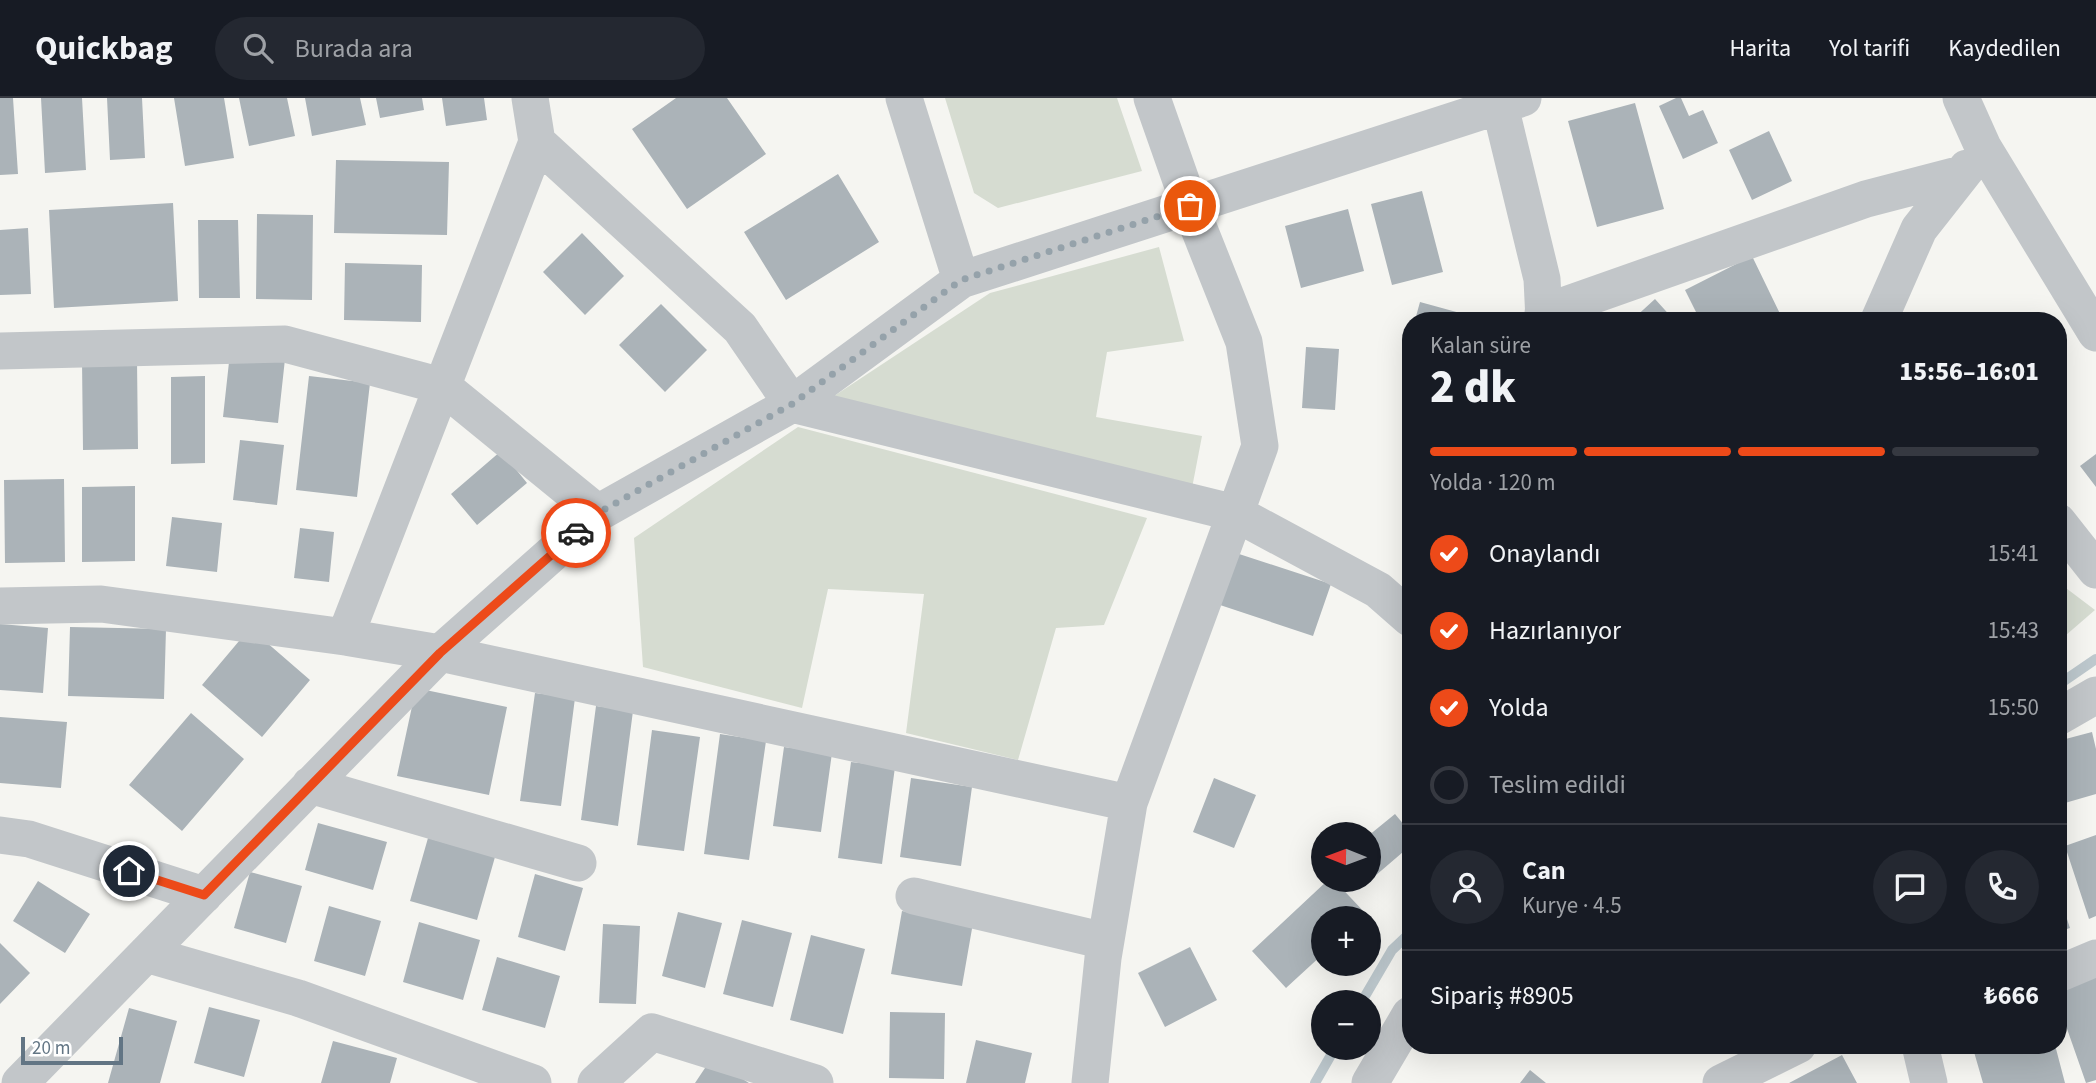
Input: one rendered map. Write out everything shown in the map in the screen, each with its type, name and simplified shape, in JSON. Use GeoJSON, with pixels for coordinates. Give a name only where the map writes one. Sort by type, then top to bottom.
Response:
{"type":"FeatureCollection","features":[{"type":"Feature","properties":{"kind":"street"},"geometry":{"type":"LineString","coordinates":[[345,637],[537,142],[530,98]]}},
{"type":"Feature","properties":{"kind":"street"},"geometry":{"type":"LineString","coordinates":[[904,98],[961,280]]}},
{"type":"Feature","properties":{"kind":"street"},"geometry":{"type":"LineString","coordinates":[[1090,1083],[1105,942],[1129,803],[1260,446],[1244,342],[1190,206],[1152,98]]}},
{"type":"Feature","properties":{"kind":"street"},"geometry":{"type":"LineString","coordinates":[[1961,98],[1973,160],[2096,333]]}},
{"type":"Feature","properties":{"kind":"street"},"geometry":{"type":"LineString","coordinates":[[20,1083],[440,653],[598,513],[792,404],[961,280],[1507,100],[1542,279],[1544,312]]}},
{"type":"Feature","properties":{"kind":"street"},"geometry":{"type":"LineString","coordinates":[[537,142],[740,328],[792,404],[1235,513],[1378,590],[1402,611]]}},
{"type":"Feature","properties":{"kind":"street"},"geometry":{"type":"LineString","coordinates":[[1888,312],[1919,229],[1973,160]]}},
{"type":"Feature","properties":{"kind":"street"},"geometry":{"type":"LineString","coordinates":[[1555,312],[1973,160]]}},
{"type":"Feature","properties":{"kind":"street"},"geometry":{"type":"LineString","coordinates":[[0,351],[285,344],[442,386],[598,513]]}},
{"type":"Feature","properties":{"kind":"street"},"geometry":{"type":"LineString","coordinates":[[2067,533],[2096,570]]}},
{"type":"Feature","properties":{"kind":"street"},"geometry":{"type":"LineString","coordinates":[[0,606],[101,604],[345,637],[440,653],[1129,803]]}},
{"type":"Feature","properties":{"kind":"street"},"geometry":{"type":"LineString","coordinates":[[2067,712],[2096,695]]}},
{"type":"Feature","properties":{"kind":"street"},"geometry":{"type":"LineString","coordinates":[[310,785],[578,863]]}},
{"type":"Feature","properties":{"kind":"street"},"geometry":{"type":"LineString","coordinates":[[0,835],[29,839],[204,895]]}},
{"type":"Feature","properties":{"kind":"street"},"geometry":{"type":"LineString","coordinates":[[914,896],[1105,942]]}},
{"type":"Feature","properties":{"kind":"street"},"geometry":{"type":"LineString","coordinates":[[146,954],[298,998],[533,1083]]}},
{"type":"Feature","properties":{"kind":"street"},"geometry":{"type":"LineString","coordinates":[[2067,970],[2096,958]]}},
{"type":"Feature","properties":{"kind":"street"},"geometry":{"type":"LineString","coordinates":[[1370,1083],[1402,1028]]}},
{"type":"Feature","properties":{"kind":"street"},"geometry":{"type":"LineString","coordinates":[[596,1083],[652,1032],[815,1083]]}},
{"type":"Feature","properties":{"kind":"street"},"geometry":{"type":"LineString","coordinates":[[1721,1083],[1780,1054]]}},
{"type":"Feature","properties":{"kind":"street"},"geometry":{"type":"LineString","coordinates":[[1922,1054],[1930,1083]]}},
{"type":"Feature","properties":{"kind":"shaded area"},"geometry":{"type":"Polygon","coordinates":[[[945,98],[1117,98],[1142,171],[998,208],[974,193],[945,98]]]}},
{"type":"Feature","properties":{"kind":"shaded area"},"geometry":{"type":"Polygon","coordinates":[[[1159,247],[1184,341],[1107,352],[1096,417],[1202,436],[1192,488],[831,398],[990,293],[1159,247]]]}},
{"type":"Feature","properties":{"kind":"shaded area"},"geometry":{"type":"Polygon","coordinates":[[[798,427],[1147,518],[1104,625],[1056,628],[1018,760],[906,733],[924,594],[828,589],[802,708],[643,667],[634,538],[798,427]]]}},
{"type":"Feature","properties":{"kind":"shaded area"},"geometry":{"type":"Polygon","coordinates":[[[2067,589],[2095,610],[2067,634],[2067,589]]]}},
{"type":"Feature","properties":{"kind":"building"},"geometry":{"type":"Polygon","coordinates":[[[0,98],[13,98],[18,174],[0,175],[0,98]]]}},
{"type":"Feature","properties":{"kind":"building"},"geometry":{"type":"Polygon","coordinates":[[[41,98],[82,98],[86,170],[45,173],[41,98]]]}},
{"type":"Feature","properties":{"kind":"building"},"geometry":{"type":"Polygon","coordinates":[[[107,98],[142,98],[145,158],[110,160],[107,98]]]}},
{"type":"Feature","properties":{"kind":"building"},"geometry":{"type":"Polygon","coordinates":[[[174,98],[224,98],[234,158],[185,166],[174,98]]]}},
{"type":"Feature","properties":{"kind":"building"},"geometry":{"type":"Polygon","coordinates":[[[239,98],[287,98],[295,136],[249,146],[239,98]]]}},
{"type":"Feature","properties":{"kind":"building"},"geometry":{"type":"Polygon","coordinates":[[[305,98],[360,98],[366,125],[312,136],[305,98]]]}},
{"type":"Feature","properties":{"kind":"building"},"geometry":{"type":"Polygon","coordinates":[[[376,98],[422,98],[424,110],[380,118],[376,98]]]}},
{"type":"Feature","properties":{"kind":"building"},"geometry":{"type":"Polygon","coordinates":[[[442,98],[484,98],[487,120],[446,126],[442,98]]]}},
{"type":"Feature","properties":{"kind":"building"},"geometry":{"type":"Polygon","coordinates":[[[676,98],[727,98],[766,154],[687,209],[632,129],[676,98]]]}},
{"type":"Feature","properties":{"kind":"building"},"geometry":{"type":"Polygon","coordinates":[[[1681,98],[1689,116],[1703,110],[1718,143],[1683,159],[1659,106],[1681,98]]]}},
{"type":"Feature","properties":{"kind":"building"},"geometry":{"type":"Polygon","coordinates":[[[1635,103],[1664,209],[1597,227],[1568,121],[1635,103]]]}},
{"type":"Feature","properties":{"kind":"building"},"geometry":{"type":"Polygon","coordinates":[[[1769,131],[1792,181],[1752,200],[1729,150],[1769,131]]]}},
{"type":"Feature","properties":{"kind":"building"},"geometry":{"type":"Polygon","coordinates":[[[336,160],[449,162],[447,235],[334,233],[336,160]]]}},
{"type":"Feature","properties":{"kind":"building"},"geometry":{"type":"Polygon","coordinates":[[[838,174],[879,242],[786,300],[744,232],[838,174]]]}},
{"type":"Feature","properties":{"kind":"building"},"geometry":{"type":"Polygon","coordinates":[[[1422,191],[1443,272],[1392,285],[1371,204],[1422,191]]]}},
{"type":"Feature","properties":{"kind":"building"},"geometry":{"type":"Polygon","coordinates":[[[173,203],[178,301],[54,308],[49,210],[173,203]]]}},
{"type":"Feature","properties":{"kind":"building"},"geometry":{"type":"Polygon","coordinates":[[[1348,209],[1364,271],[1301,288],[1285,226],[1348,209]]]}},
{"type":"Feature","properties":{"kind":"building"},"geometry":{"type":"Polygon","coordinates":[[[257,214],[313,215],[312,300],[256,299],[257,214]]]}},
{"type":"Feature","properties":{"kind":"building"},"geometry":{"type":"Polygon","coordinates":[[[198,220],[238,220],[240,298],[199,298],[198,220]]]}},
{"type":"Feature","properties":{"kind":"building"},"geometry":{"type":"Polygon","coordinates":[[[28,228],[31,294],[0,295],[0,230],[28,228]]]}},
{"type":"Feature","properties":{"kind":"building"},"geometry":{"type":"Polygon","coordinates":[[[582,233],[624,276],[585,315],[543,272],[582,233]]]}},
{"type":"Feature","properties":{"kind":"building"},"geometry":{"type":"Polygon","coordinates":[[[1752,256],[1779,312],[1696,312],[1685,290],[1752,256]]]}},
{"type":"Feature","properties":{"kind":"building"},"geometry":{"type":"Polygon","coordinates":[[[345,263],[422,265],[421,322],[344,320],[345,263]]]}},
{"type":"Feature","properties":{"kind":"building"},"geometry":{"type":"Polygon","coordinates":[[[1655,299],[1667,312],[1641,312],[1655,299]]]}},
{"type":"Feature","properties":{"kind":"building"},"geometry":{"type":"Polygon","coordinates":[[[1420,302],[1456,312],[1417,312],[1420,302]]]}},
{"type":"Feature","properties":{"kind":"building"},"geometry":{"type":"Polygon","coordinates":[[[661,304],[707,350],[665,392],[619,345],[661,304]]]}},
{"type":"Feature","properties":{"kind":"building"},"geometry":{"type":"Polygon","coordinates":[[[1306,347],[1339,349],[1335,410],[1302,408],[1306,347]]]}},
{"type":"Feature","properties":{"kind":"building"},"geometry":{"type":"Polygon","coordinates":[[[230,353],[285,359],[278,423],[223,417],[230,353]]]}},
{"type":"Feature","properties":{"kind":"building"},"geometry":{"type":"Polygon","coordinates":[[[82,360],[137,360],[138,449],[83,450],[82,360]]]}},
{"type":"Feature","properties":{"kind":"building"},"geometry":{"type":"Polygon","coordinates":[[[205,376],[205,463],[171,464],[171,377],[205,376]]]}},
{"type":"Feature","properties":{"kind":"building"},"geometry":{"type":"Polygon","coordinates":[[[309,376],[370,383],[357,497],[296,490],[309,376]]]}},
{"type":"Feature","properties":{"kind":"building"},"geometry":{"type":"Polygon","coordinates":[[[240,440],[284,445],[277,505],[233,500],[240,440]]]}},
{"type":"Feature","properties":{"kind":"building"},"geometry":{"type":"Polygon","coordinates":[[[501,451],[527,483],[477,525],[451,494],[501,451]]]}},
{"type":"Feature","properties":{"kind":"building"},"geometry":{"type":"Polygon","coordinates":[[[2096,454],[2096,487],[2080,466],[2096,454]]]}},
{"type":"Feature","properties":{"kind":"building"},"geometry":{"type":"Polygon","coordinates":[[[64,479],[65,562],[5,563],[4,480],[64,479]]]}},
{"type":"Feature","properties":{"kind":"building"},"geometry":{"type":"Polygon","coordinates":[[[135,486],[135,561],[82,562],[82,487],[135,486]]]}},
{"type":"Feature","properties":{"kind":"building"},"geometry":{"type":"Polygon","coordinates":[[[172,517],[222,523],[217,572],[166,566],[172,517]]]}},
{"type":"Feature","properties":{"kind":"building"},"geometry":{"type":"Polygon","coordinates":[[[300,528],[334,532],[329,582],[294,578],[300,528]]]}},
{"type":"Feature","properties":{"kind":"building"},"geometry":{"type":"Polygon","coordinates":[[[1236,553],[1331,584],[1313,636],[1220,605],[1236,553]]]}},
{"type":"Feature","properties":{"kind":"building"},"geometry":{"type":"Polygon","coordinates":[[[0,624],[48,628],[43,693],[0,690],[0,624]]]}},
{"type":"Feature","properties":{"kind":"building"},"geometry":{"type":"Polygon","coordinates":[[[70,627],[166,629],[164,699],[68,696],[70,627]]]}},
{"type":"Feature","properties":{"kind":"building"},"geometry":{"type":"Polygon","coordinates":[[[250,628],[310,680],[262,737],[202,685],[250,628]]]}},
{"type":"Feature","properties":{"kind":"building"},"geometry":{"type":"Polygon","coordinates":[[[416,688],[507,707],[489,795],[397,776],[416,688]]]}},
{"type":"Feature","properties":{"kind":"building"},"geometry":{"type":"Polygon","coordinates":[[[535,693],[575,698],[561,806],[520,801],[535,693]]]}},
{"type":"Feature","properties":{"kind":"building"},"geometry":{"type":"Polygon","coordinates":[[[596,706],[633,711],[618,826],[581,820],[596,706]]]}},
{"type":"Feature","properties":{"kind":"building"},"geometry":{"type":"Polygon","coordinates":[[[191,713],[244,759],[182,831],[129,785],[191,713]]]}},
{"type":"Feature","properties":{"kind":"building"},"geometry":{"type":"Polygon","coordinates":[[[0,717],[67,722],[61,788],[0,783],[0,717]]]}},
{"type":"Feature","properties":{"kind":"building"},"geometry":{"type":"Polygon","coordinates":[[[652,730],[700,737],[684,851],[637,845],[652,730]]]}},
{"type":"Feature","properties":{"kind":"building"},"geometry":{"type":"Polygon","coordinates":[[[2092,732],[2096,749],[2096,794],[2067,802],[2067,739],[2092,732]]]}},
{"type":"Feature","properties":{"kind":"building"},"geometry":{"type":"Polygon","coordinates":[[[720,734],[766,741],[749,860],[704,854],[720,734]]]}},
{"type":"Feature","properties":{"kind":"building"},"geometry":{"type":"Polygon","coordinates":[[[784,747],[832,753],[821,832],[773,826],[784,747]]]}},
{"type":"Feature","properties":{"kind":"building"},"geometry":{"type":"Polygon","coordinates":[[[851,762],[895,767],[882,864],[838,858],[851,762]]]}},
{"type":"Feature","properties":{"kind":"building"},"geometry":{"type":"Polygon","coordinates":[[[911,778],[972,787],[961,866],[900,857],[911,778]]]}},
{"type":"Feature","properties":{"kind":"building"},"geometry":{"type":"Polygon","coordinates":[[[1214,778],[1256,795],[1234,848],[1193,832],[1214,778]]]}},
{"type":"Feature","properties":{"kind":"building"},"geometry":{"type":"Polygon","coordinates":[[[1395,814],[1402,822],[1402,853],[1381,871],[1381,825],[1395,814]]]}},
{"type":"Feature","properties":{"kind":"building"},"geometry":{"type":"Polygon","coordinates":[[[318,823],[387,842],[373,890],[305,870],[318,823]]]}},
{"type":"Feature","properties":{"kind":"building"},"geometry":{"type":"Polygon","coordinates":[[[2096,835],[2096,916],[2089,919],[2067,852],[2067,845],[2096,835]]]}},
{"type":"Feature","properties":{"kind":"building"},"geometry":{"type":"Polygon","coordinates":[[[428,838],[495,857],[477,920],[410,901],[428,838]]]}},
{"type":"Feature","properties":{"kind":"building"},"geometry":{"type":"Polygon","coordinates":[[[250,872],[302,886],[286,943],[234,928],[250,872]]]}},
{"type":"Feature","properties":{"kind":"building"},"geometry":{"type":"Polygon","coordinates":[[[535,874],[583,888],[565,951],[518,937],[535,874]]]}},
{"type":"Feature","properties":{"kind":"building"},"geometry":{"type":"Polygon","coordinates":[[[38,881],[90,914],[65,953],[13,921],[38,881]]]}},
{"type":"Feature","properties":{"kind":"building"},"geometry":{"type":"Polygon","coordinates":[[[1315,892],[1345,892],[1358,906],[1311,906],[1311,965],[1286,988],[1252,951],[1315,892]]]}},
{"type":"Feature","properties":{"kind":"building"},"geometry":{"type":"Polygon","coordinates":[[[329,906],[381,921],[365,976],[314,961],[329,906]]]}},
{"type":"Feature","properties":{"kind":"building"},"geometry":{"type":"Polygon","coordinates":[[[902,911],[973,923],[962,986],[891,974],[902,911]]]}},
{"type":"Feature","properties":{"kind":"building"},"geometry":{"type":"Polygon","coordinates":[[[678,912],[722,923],[705,988],[662,976],[678,912]]]}},
{"type":"Feature","properties":{"kind":"building"},"geometry":{"type":"Polygon","coordinates":[[[742,920],[792,933],[773,1007],[723,994],[742,920]]]}},
{"type":"Feature","properties":{"kind":"building"},"geometry":{"type":"Polygon","coordinates":[[[419,922],[480,940],[463,1000],[403,982],[419,922]]]}},
{"type":"Feature","properties":{"kind":"building"},"geometry":{"type":"Polygon","coordinates":[[[603,924],[640,926],[636,1004],[599,1003],[603,924]]]}},
{"type":"Feature","properties":{"kind":"building"},"geometry":{"type":"Polygon","coordinates":[[[811,935],[865,949],[843,1034],[790,1020],[811,935]]]}},
{"type":"Feature","properties":{"kind":"building"},"geometry":{"type":"Polygon","coordinates":[[[0,943],[30,973],[0,1004],[0,943]]]}},
{"type":"Feature","properties":{"kind":"building"},"geometry":{"type":"Polygon","coordinates":[[[1190,947],[1217,1000],[1165,1027],[1138,973],[1190,947]]]}},
{"type":"Feature","properties":{"kind":"building"},"geometry":{"type":"Polygon","coordinates":[[[497,957],[560,976],[545,1028],[482,1010],[497,957]]]}},
{"type":"Feature","properties":{"kind":"building"},"geometry":{"type":"Polygon","coordinates":[[[2096,970],[2096,1080],[2086,1083],[2067,1029],[2067,981],[2096,970]]]}},
{"type":"Feature","properties":{"kind":"building"},"geometry":{"type":"Polygon","coordinates":[[[209,1007],[260,1020],[244,1077],[194,1063],[209,1007]]]}},
{"type":"Feature","properties":{"kind":"building"},"geometry":{"type":"Polygon","coordinates":[[[129,1008],[177,1021],[160,1083],[108,1083],[129,1008]]]}},
{"type":"Feature","properties":{"kind":"building"},"geometry":{"type":"Polygon","coordinates":[[[890,1012],[945,1013],[944,1079],[889,1078],[890,1012]]]}},
{"type":"Feature","properties":{"kind":"building"},"geometry":{"type":"Polygon","coordinates":[[[976,1040],[1032,1053],[1025,1083],[966,1083],[976,1040]]]}},
{"type":"Feature","properties":{"kind":"building"},"geometry":{"type":"Polygon","coordinates":[[[333,1041],[397,1058],[390,1083],[321,1083],[333,1041]]]}},
{"type":"Feature","properties":{"kind":"building"},"geometry":{"type":"Polygon","coordinates":[[[1975,1054],[2057,1054],[2065,1083],[1983,1083],[1975,1054]]]}},
{"type":"Feature","properties":{"kind":"building"},"geometry":{"type":"Polygon","coordinates":[[[1842,1055],[1857,1083],[1789,1083],[1842,1055]]]}},
{"type":"Feature","properties":{"kind":"building"},"geometry":{"type":"Polygon","coordinates":[[[711,1059],[749,1083],[695,1083],[711,1059]]]}},
{"type":"Feature","properties":{"kind":"building"},"geometry":{"type":"Polygon","coordinates":[[[1530,1070],[1546,1083],[1520,1083],[1530,1070]]]}},
{"type":"Feature","properties":{"kind":"waterway"},"geometry":{"type":"LineString","coordinates":[[2067,679],[2096,659]]}},
{"type":"Feature","properties":{"kind":"waterway"},"geometry":{"type":"LineString","coordinates":[[1369,990],[1392,950],[1402,941]]}},
{"type":"Feature","properties":{"kind":"waterway"},"geometry":{"type":"LineString","coordinates":[[1315,1083],[1328,1060]]}},
{"type":"Feature","properties":{"kind":"way so far"},"geometry":{"type":"LineString","coordinates":[[576,533],[598,513],[792,404],[961,280],[1190,206]]}},
{"type":"Feature","properties":{"kind":"route"},"geometry":{"type":"LineString","coordinates":[[129,871],[204,895],[440,653],[576,533]]}}]}
